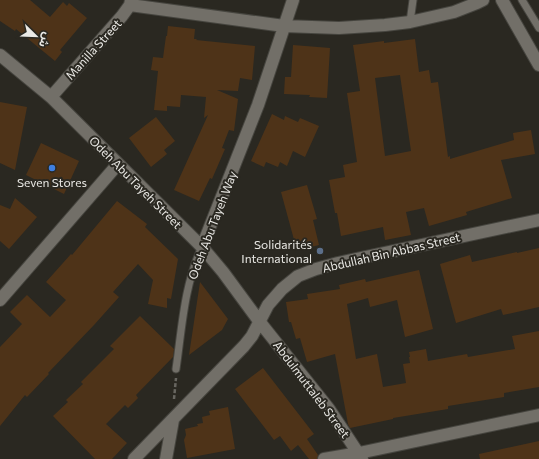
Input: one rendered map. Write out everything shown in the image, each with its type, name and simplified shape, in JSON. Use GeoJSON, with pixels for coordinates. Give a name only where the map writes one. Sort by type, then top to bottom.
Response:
{"type":"FeatureCollection","features":[{"type":"Feature","properties":{"kind":"street","name":"Odeh Abu Tayeh Way"},"geometry":{"type":"LineString","coordinates":[[202,247],[258,105],[293,0]]}},
{"type":"Feature","properties":{"kind":"street"},"geometry":{"type":"LineString","coordinates":[[131,2],[284,26],[339,28],[410,22],[454,12],[483,0]]}},
{"type":"Feature","properties":{"kind":"street"},"geometry":{"type":"LineString","coordinates":[[502,0],[539,65]]}},
{"type":"Feature","properties":{"kind":"street","name":"Manilla Street"},"geometry":{"type":"LineString","coordinates":[[51,97],[122,16],[131,2]]}},
{"type":"Feature","properties":{"kind":"street","name":"Odeh Abu Tayeh Street"},"geometry":{"type":"LineString","coordinates":[[0,54],[51,97],[202,247],[260,321]]}},
{"type":"Feature","properties":{"kind":"street"},"geometry":{"type":"LineString","coordinates":[[0,300],[118,164]]}},
{"type":"Feature","properties":{"kind":"street","name":"Abdullah Bin Abbas Street"},"geometry":{"type":"LineString","coordinates":[[134,459],[244,346],[252,336],[268,305],[282,289],[298,276],[338,263],[539,220]]}},
{"type":"Feature","properties":{"kind":"street","name":"Abdulmuttaleb Street"},"geometry":{"type":"LineString","coordinates":[[260,321],[329,409],[361,456]]}},
{"type":"Feature","properties":{"kind":"street"},"geometry":{"type":"LineString","coordinates":[[324,459],[361,456],[539,415]]}},
{"type":"Feature","properties":{"kind":"street"},"geometry":{"type":"LineString","coordinates":[[166,459],[173,420]]}},
{"type":"Feature","properties":{"kind":"lane"},"geometry":{"type":"LineString","coordinates":[[410,22],[413,0]]}},
{"type":"Feature","properties":{"kind":"lane"},"geometry":{"type":"LineString","coordinates":[[522,0],[539,28]]}},
{"type":"Feature","properties":{"kind":"lane","name":"Odeh Abu Tayeh Way"},"geometry":{"type":"LineString","coordinates":[[176,369],[188,288],[196,260],[202,247]]}},
{"type":"Feature","properties":{"kind":"path"},"geometry":{"type":"LineString","coordinates":[[173,420],[176,369]]}},
{"type":"Feature","properties":{"kind":"building"},"geometry":{"type":"Polygon","coordinates":[[[0,0],[30,0],[50,17],[63,2],[67,6],[69,3],[87,18],[60,50],[62,52],[55,61],[16,29],[15,31],[0,21],[0,0]]]}},
{"type":"Feature","properties":{"kind":"building"},"geometry":{"type":"Polygon","coordinates":[[[168,26],[195,29],[194,39],[197,39],[196,40],[255,46],[252,80],[240,78],[238,91],[217,90],[238,99],[234,131],[229,130],[222,148],[225,149],[212,179],[210,178],[199,201],[174,190],[208,115],[204,118],[206,97],[181,95],[180,107],[167,106],[167,111],[154,110],[158,71],[151,70],[153,57],[163,58],[168,26]]]}},
{"type":"Feature","properties":{"kind":"building"},"geometry":{"type":"Polygon","coordinates":[[[415,39],[419,72],[429,70],[431,83],[438,82],[448,157],[450,156],[450,159],[514,140],[513,133],[531,130],[535,154],[501,160],[512,198],[466,212],[467,215],[429,226],[424,208],[406,212],[411,235],[385,240],[383,227],[341,236],[329,180],[345,177],[343,165],[357,162],[347,93],[360,91],[353,45],[384,41],[384,43],[415,39]],[[400,75],[375,78],[385,156],[411,151],[400,75]]]}},
{"type":"Feature","properties":{"kind":"building"},"geometry":{"type":"Polygon","coordinates":[[[293,45],[330,48],[327,98],[309,97],[310,95],[284,94],[285,77],[291,77],[293,45]]]}},
{"type":"Feature","properties":{"kind":"building"},"geometry":{"type":"Polygon","coordinates":[[[0,102],[27,107],[15,170],[0,163],[0,102]]]}},
{"type":"Feature","properties":{"kind":"building"},"geometry":{"type":"Polygon","coordinates":[[[272,114],[284,120],[285,116],[298,122],[300,118],[319,126],[305,157],[293,151],[287,166],[280,162],[278,167],[266,162],[264,167],[251,161],[272,114]]]}},
{"type":"Feature","properties":{"kind":"building"},"geometry":{"type":"Polygon","coordinates":[[[156,117],[175,141],[164,150],[167,154],[151,167],[129,138],[156,117]]]}},
{"type":"Feature","properties":{"kind":"building","name":"Seven Stores"},"geometry":{"type":"Polygon","coordinates":[[[41,143],[79,161],[64,194],[26,175],[41,143]]]}},
{"type":"Feature","properties":{"kind":"building"},"geometry":{"type":"Polygon","coordinates":[[[307,185],[317,219],[313,220],[319,245],[307,248],[306,244],[296,247],[281,192],[307,185]]]}},
{"type":"Feature","properties":{"kind":"building"},"geometry":{"type":"Polygon","coordinates":[[[15,198],[37,217],[9,249],[0,241],[0,205],[10,209],[15,198]]]}},
{"type":"Feature","properties":{"kind":"building"},"geometry":{"type":"Polygon","coordinates":[[[117,201],[147,224],[145,227],[178,259],[171,299],[167,298],[167,308],[148,304],[153,280],[138,264],[113,292],[119,297],[27,397],[25,395],[0,426],[0,347],[22,324],[10,312],[27,295],[50,317],[66,300],[46,282],[71,254],[72,255],[117,201]]]}},
{"type":"Feature","properties":{"kind":"building"},"geometry":{"type":"Polygon","coordinates":[[[539,248],[539,307],[503,315],[501,309],[456,323],[440,264],[470,255],[472,262],[539,248]]]}},
{"type":"Feature","properties":{"kind":"building"},"geometry":{"type":"Polygon","coordinates":[[[419,270],[433,329],[405,337],[397,300],[370,307],[368,298],[347,304],[356,359],[377,354],[383,387],[406,383],[403,364],[410,363],[409,352],[426,349],[428,361],[467,354],[468,357],[515,349],[512,336],[539,331],[539,387],[504,393],[504,397],[448,406],[448,409],[393,418],[350,428],[335,354],[307,362],[300,338],[296,339],[291,322],[289,322],[286,302],[308,299],[307,294],[340,289],[339,285],[365,279],[366,282],[419,270]]]}},
{"type":"Feature","properties":{"kind":"building"},"geometry":{"type":"Polygon","coordinates":[[[200,282],[228,319],[222,330],[189,355],[200,282]]]}},
{"type":"Feature","properties":{"kind":"building"},"geometry":{"type":"Polygon","coordinates":[[[140,316],[174,349],[173,357],[136,395],[138,398],[128,408],[125,405],[106,424],[127,443],[112,459],[95,459],[53,416],[68,402],[66,400],[83,384],[81,382],[114,349],[110,346],[140,316]]]}},
{"type":"Feature","properties":{"kind":"building"},"geometry":{"type":"Polygon","coordinates":[[[263,368],[314,434],[307,439],[318,455],[317,459],[309,459],[298,445],[291,451],[280,436],[274,440],[235,389],[263,368]]]}},
{"type":"Feature","properties":{"kind":"building"},"geometry":{"type":"Polygon","coordinates":[[[228,407],[235,449],[187,458],[184,440],[186,435],[185,429],[198,426],[197,424],[203,423],[202,417],[210,415],[209,411],[228,407]]]}},
{"type":"Feature","properties":{"kind":"building"},"geometry":{"type":"Polygon","coordinates":[[[539,441],[539,459],[480,459],[479,454],[539,441]]]}},
{"type":"Feature","properties":{"kind":"place","name":"Seven Stores"},"geometry":{"type":"Point","coordinates":[52,168]}},
{"type":"Feature","properties":{"kind":"place","name":"Solidarités International"},"geometry":{"type":"Point","coordinates":[320,251]}}]}
